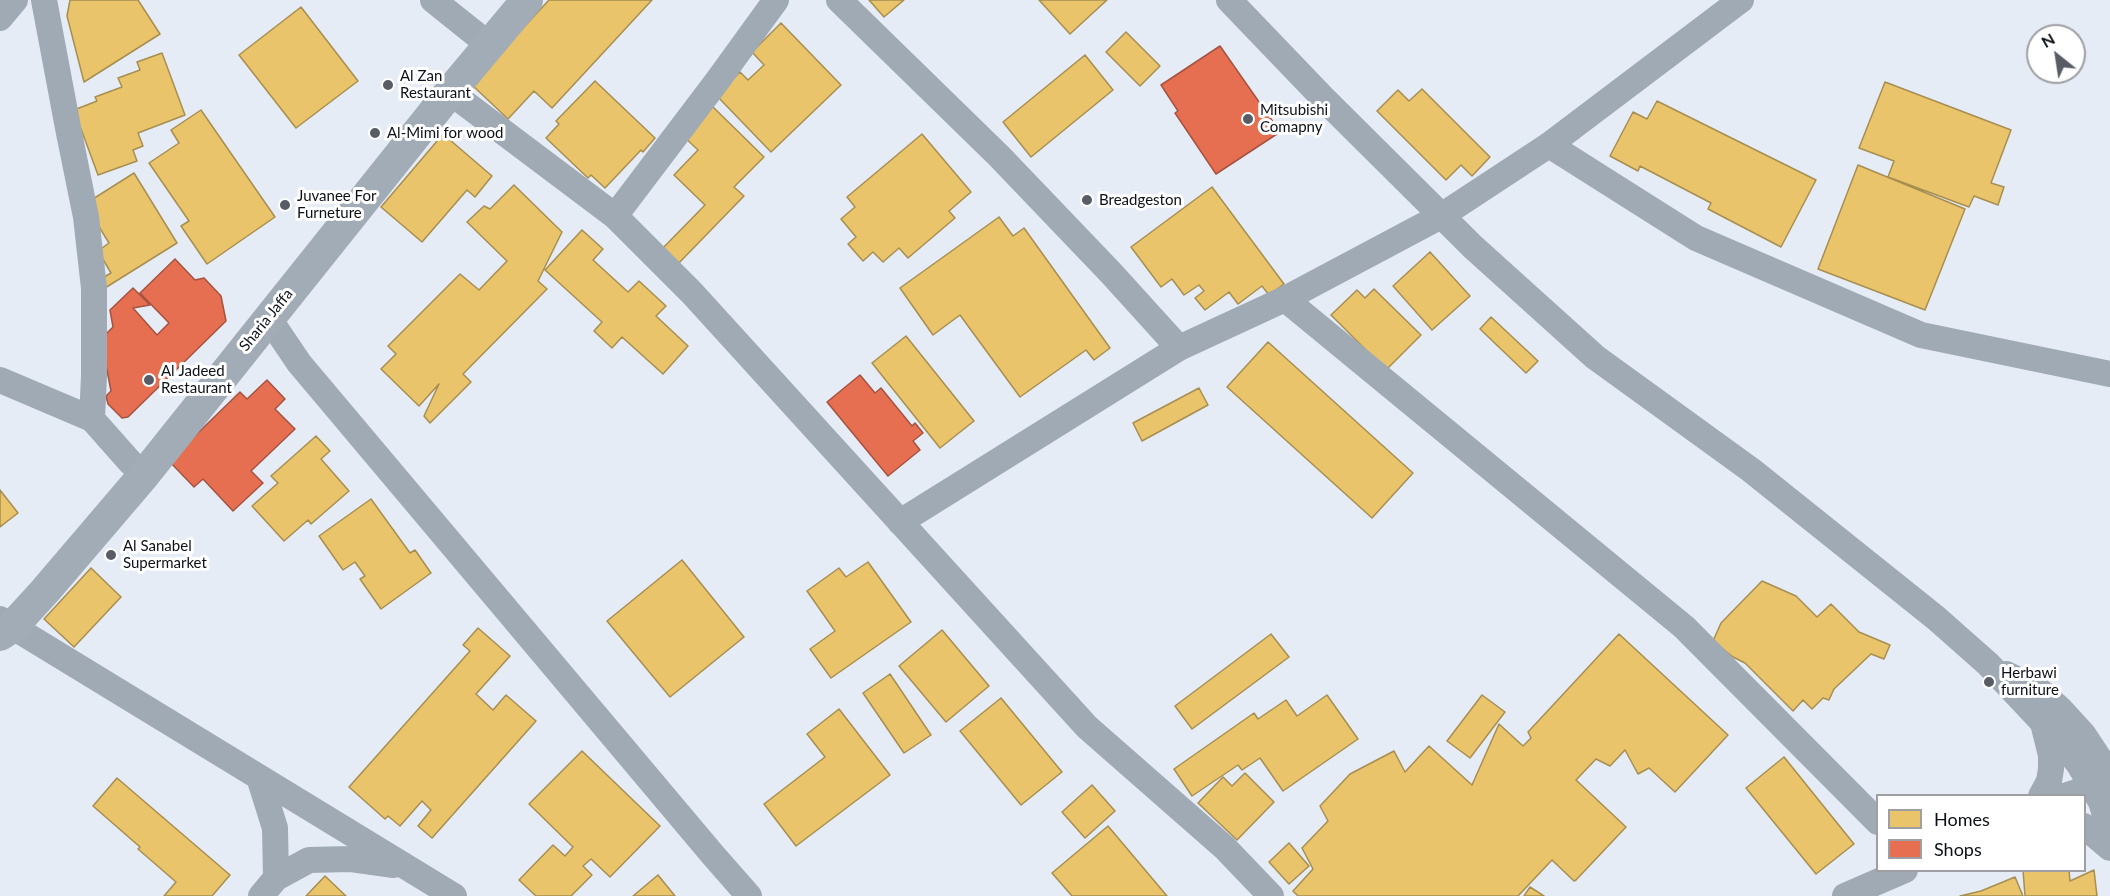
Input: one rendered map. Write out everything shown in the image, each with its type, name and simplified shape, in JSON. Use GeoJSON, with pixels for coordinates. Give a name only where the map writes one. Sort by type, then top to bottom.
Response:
{"type":"FeatureCollection","features":[{"type":"Feature","properties":{"kind":"main road","name":"Sharia Jaffa"},"geometry":{"type":"LineString","coordinates":[[3,623],[45,591],[144,475],[450,92],[500,0]]}},
{"type":"Feature","properties":{"kind":"main road","name":"Sharia Jaffa"},"geometry":{"type":"LineString","coordinates":[[3,623],[9,602],[131,463],[297,256],[480,38],[526,0]]}},
{"type":"Feature","properties":{"kind":"street"},"geometry":{"type":"LineString","coordinates":[[0,18],[15,0]]}},
{"type":"Feature","properties":{"kind":"street"},"geometry":{"type":"LineString","coordinates":[[44,0],[88,229],[94,288],[92,419]]}},
{"type":"Feature","properties":{"kind":"street"},"geometry":{"type":"LineString","coordinates":[[433,0],[480,38]]}},
{"type":"Feature","properties":{"kind":"street"},"geometry":{"type":"LineString","coordinates":[[615,216],[776,0]]}},
{"type":"Feature","properties":{"kind":"street"},"geometry":{"type":"LineString","coordinates":[[839,0],[1007,164],[1179,348]]}},
{"type":"Feature","properties":{"kind":"street"},"geometry":{"type":"LineString","coordinates":[[1229,0],[1473,247],[1595,357],[1751,470],[1936,618],[1988,664],[2101,791]]}},
{"type":"Feature","properties":{"kind":"street"},"geometry":{"type":"LineString","coordinates":[[900,522],[1179,348],[1285,299],[1441,216],[1549,145],[1741,0]]}},
{"type":"Feature","properties":{"kind":"street"},"geometry":{"type":"LineString","coordinates":[[450,92],[615,216],[692,293],[1087,727],[1225,848],[1270,896]]}},
{"type":"Feature","properties":{"kind":"street"},"geometry":{"type":"LineString","coordinates":[[1549,145],[1696,238],[1920,335],[2110,374]]}},
{"type":"Feature","properties":{"kind":"street"},"geometry":{"type":"LineString","coordinates":[[1285,299],[1684,627],[1876,820]]}},
{"type":"Feature","properties":{"kind":"street"},"geometry":{"type":"LineString","coordinates":[[268,317],[299,363],[749,896]]}},
{"type":"Feature","properties":{"kind":"street"},"geometry":{"type":"LineString","coordinates":[[0,380],[92,419],[131,463]]}},
{"type":"Feature","properties":{"kind":"street"},"geometry":{"type":"LineString","coordinates":[[3,623],[454,896]]}},
{"type":"Feature","properties":{"kind":"street"},"geometry":{"type":"LineString","coordinates":[[1988,664],[2040,691],[2083,734],[2101,791],[2110,830]]}},
{"type":"Feature","properties":{"kind":"street"},"geometry":{"type":"LineString","coordinates":[[2042,722],[2049,742],[2051,762],[2049,781],[2042,794]]}},
{"type":"Feature","properties":{"kind":"street"},"geometry":{"type":"LineString","coordinates":[[2073,723],[2110,747]]}},
{"type":"Feature","properties":{"kind":"street"},"geometry":{"type":"LineString","coordinates":[[259,777],[275,828],[269,887]]}},
{"type":"Feature","properties":{"kind":"street"},"geometry":{"type":"LineString","coordinates":[[2073,794],[2101,791]]}},
{"type":"Feature","properties":{"kind":"street"},"geometry":{"type":"LineString","coordinates":[[2086,827],[2110,848]]}},
{"type":"Feature","properties":{"kind":"street"},"geometry":{"type":"LineString","coordinates":[[269,887],[309,860],[351,859],[404,866]]}},
{"type":"Feature","properties":{"kind":"street"},"geometry":{"type":"LineString","coordinates":[[1845,896],[1900,872]]}},
{"type":"Feature","properties":{"kind":"building: Homes"},"geometry":{"type":"Polygon","coordinates":[[[70,0],[138,0],[160,34],[84,82],[67,16],[70,0]]]}},
{"type":"Feature","properties":{"kind":"building: Homes"},"geometry":{"type":"Polygon","coordinates":[[[549,0],[652,0],[552,108],[534,91],[508,119],[471,84],[549,0]]]}},
{"type":"Feature","properties":{"kind":"building: Homes"},"geometry":{"type":"Polygon","coordinates":[[[869,0],[904,0],[884,17],[869,0]]]}},
{"type":"Feature","properties":{"kind":"building: Homes"},"geometry":{"type":"Polygon","coordinates":[[[1039,0],[1107,0],[1070,34],[1039,0]]]}},
{"type":"Feature","properties":{"kind":"building: Homes"},"geometry":{"type":"Polygon","coordinates":[[[301,7],[358,81],[296,128],[239,55],[301,7]]]}},
{"type":"Feature","properties":{"kind":"building: Homes"},"geometry":{"type":"Polygon","coordinates":[[[781,23],[841,85],[771,152],[716,95],[740,72],[748,80],[764,65],[752,52],[781,23]]]}},
{"type":"Feature","properties":{"kind":"building: Homes"},"geometry":{"type":"Polygon","coordinates":[[[1126,32],[1160,66],[1140,86],[1106,52],[1126,32]]]}},
{"type":"Feature","properties":{"kind":"building: Homes"},"geometry":{"type":"Polygon","coordinates":[[[162,53],[185,115],[138,133],[143,146],[133,150],[137,161],[98,175],[74,110],[97,101],[95,97],[122,87],[118,78],[140,70],[137,62],[162,53]]]}},
{"type":"Feature","properties":{"kind":"building: Homes"},"geometry":{"type":"Polygon","coordinates":[[[1085,55],[1113,90],[1031,157],[1003,122],[1085,55]]]}},
{"type":"Feature","properties":{"kind":"building: Homes"},"geometry":{"type":"Polygon","coordinates":[[[595,81],[655,138],[605,188],[591,175],[588,178],[546,138],[559,124],[556,121],[595,81]]]}},
{"type":"Feature","properties":{"kind":"building: Homes"},"geometry":{"type":"Polygon","coordinates":[[[1885,82],[2011,130],[1991,183],[2004,187],[1998,205],[1974,196],[1969,207],[1888,177],[1894,161],[1859,148],[1885,82]]]}},
{"type":"Feature","properties":{"kind":"building: Homes"},"geometry":{"type":"Polygon","coordinates":[[[1422,89],[1490,157],[1472,176],[1461,165],[1446,180],[1377,111],[1398,90],[1409,101],[1422,89]]]}},
{"type":"Feature","properties":{"kind":"building: Homes"},"geometry":{"type":"Polygon","coordinates":[[[1657,101],[1816,180],[1781,247],[1708,209],[1711,203],[1640,166],[1638,171],[1610,156],[1633,112],[1647,119],[1657,101]]]}},
{"type":"Feature","properties":{"kind":"building: Homes"},"geometry":{"type":"Polygon","coordinates":[[[711,105],[764,157],[734,187],[744,196],[676,266],[660,251],[705,205],[674,175],[698,150],[682,135],[711,105]]]}},
{"type":"Feature","properties":{"kind":"building: Homes"},"geometry":{"type":"Polygon","coordinates":[[[201,110],[275,217],[207,264],[181,226],[189,221],[149,163],[179,143],[171,130],[201,110]]]}},
{"type":"Feature","properties":{"kind":"building: Homes"},"geometry":{"type":"Polygon","coordinates":[[[443,134],[492,176],[475,197],[467,190],[422,242],[381,207],[443,134]]]}},
{"type":"Feature","properties":{"kind":"building: Homes"},"geometry":{"type":"Polygon","coordinates":[[[922,134],[971,192],[949,211],[955,218],[908,258],[899,248],[883,262],[873,252],[863,261],[848,244],[856,237],[841,219],[855,207],[847,197],[922,134]]]}},
{"type":"Feature","properties":{"kind":"building: Homes"},"geometry":{"type":"Polygon","coordinates":[[[1858,165],[1965,209],[1925,310],[1818,269],[1858,165]]]}},
{"type":"Feature","properties":{"kind":"building: Homes"},"geometry":{"type":"Polygon","coordinates":[[[134,173],[177,243],[105,288],[99,280],[111,273],[98,251],[109,243],[85,204],[134,173]]]}},
{"type":"Feature","properties":{"kind":"building: Homes"},"geometry":{"type":"Polygon","coordinates":[[[514,185],[562,232],[538,281],[547,289],[463,374],[471,382],[430,423],[424,416],[439,384],[419,406],[381,369],[396,354],[388,346],[460,274],[479,290],[507,261],[467,222],[484,206],[490,209],[514,185]]]}},
{"type":"Feature","properties":{"kind":"building: Homes"},"geometry":{"type":"Polygon","coordinates":[[[1212,187],[1284,284],[1269,295],[1262,286],[1238,304],[1229,292],[1205,310],[1195,298],[1204,291],[1199,285],[1184,295],[1172,279],[1161,287],[1131,247],[1212,187]]]}},
{"type":"Feature","properties":{"kind":"building: Homes"},"geometry":{"type":"Polygon","coordinates":[[[999,217],[1013,236],[1024,228],[1110,348],[1094,360],[1086,350],[1020,397],[960,315],[933,335],[900,288],[999,217]]]}},
{"type":"Feature","properties":{"kind":"building: Homes"},"geometry":{"type":"Polygon","coordinates":[[[582,230],[603,249],[593,260],[628,292],[639,281],[666,306],[656,316],[688,346],[663,374],[622,337],[612,348],[594,331],[602,322],[545,270],[582,230]]]}},
{"type":"Feature","properties":{"kind":"building: Homes"},"geometry":{"type":"Polygon","coordinates":[[[1430,252],[1470,296],[1432,330],[1393,286],[1430,252]]]}},
{"type":"Feature","properties":{"kind":"building: Homes"},"geometry":{"type":"Polygon","coordinates":[[[1374,289],[1421,335],[1386,370],[1331,315],[1357,290],[1365,298],[1374,289]]]}},
{"type":"Feature","properties":{"kind":"building: Homes"},"geometry":{"type":"Polygon","coordinates":[[[1491,317],[1538,361],[1526,373],[1480,329],[1491,317]]]}},
{"type":"Feature","properties":{"kind":"building: Homes"},"geometry":{"type":"Polygon","coordinates":[[[906,336],[974,421],[940,448],[872,363],[906,336]]]}},
{"type":"Feature","properties":{"kind":"building: Homes"},"geometry":{"type":"Polygon","coordinates":[[[1268,342],[1413,473],[1372,518],[1227,387],[1268,342]]]}},
{"type":"Feature","properties":{"kind":"building: Homes"},"geometry":{"type":"Polygon","coordinates":[[[1199,388],[1208,405],[1142,441],[1133,423],[1199,388]]]}},
{"type":"Feature","properties":{"kind":"building: Homes"},"geometry":{"type":"Polygon","coordinates":[[[316,436],[330,451],[321,459],[349,491],[311,524],[308,520],[284,541],[252,506],[278,483],[271,476],[316,436]]]}},
{"type":"Feature","properties":{"kind":"building: Homes"},"geometry":{"type":"Polygon","coordinates":[[[0,490],[18,513],[0,527],[0,490]]]}},
{"type":"Feature","properties":{"kind":"building: Homes"},"geometry":{"type":"Polygon","coordinates":[[[371,499],[410,553],[415,550],[431,573],[381,609],[360,579],[365,576],[355,562],[343,570],[319,536],[371,499]]]}},
{"type":"Feature","properties":{"kind":"building: Homes"},"geometry":{"type":"Polygon","coordinates":[[[682,560],[744,637],[670,697],[607,621],[682,560]]]}},
{"type":"Feature","properties":{"kind":"building: Homes"},"geometry":{"type":"Polygon","coordinates":[[[868,562],[911,622],[831,678],[810,649],[835,631],[807,591],[839,568],[846,577],[868,562]]]}},
{"type":"Feature","properties":{"kind":"building: Homes"},"geometry":{"type":"Polygon","coordinates":[[[91,568],[121,597],[74,647],[44,619],[91,568]]]}},
{"type":"Feature","properties":{"kind":"building: Homes"},"geometry":{"type":"Polygon","coordinates":[[[1762,581],[1796,596],[1817,617],[1831,604],[1859,632],[1890,645],[1884,659],[1871,654],[1834,689],[1829,700],[1823,698],[1812,709],[1803,700],[1793,711],[1745,663],[1733,657],[1713,641],[1721,623],[1762,581]]]}},
{"type":"Feature","properties":{"kind":"building: Homes"},"geometry":{"type":"Polygon","coordinates":[[[478,628],[510,656],[476,694],[493,710],[506,695],[536,721],[432,838],[418,826],[431,810],[422,801],[400,826],[388,816],[385,819],[349,787],[470,651],[463,645],[478,628]]]}},
{"type":"Feature","properties":{"kind":"building: Homes"},"geometry":{"type":"Polygon","coordinates":[[[942,630],[989,686],[946,722],[899,666],[942,630]]]}},
{"type":"Feature","properties":{"kind":"building: Homes"},"geometry":{"type":"Polygon","coordinates":[[[1271,634],[1289,657],[1192,729],[1175,706],[1271,634]]]}},
{"type":"Feature","properties":{"kind":"building: Homes"},"geometry":{"type":"Polygon","coordinates":[[[1619,634],[1728,735],[1675,792],[1649,768],[1638,774],[1625,750],[1610,766],[1596,759],[1576,780],[1626,827],[1576,880],[1574,881],[1552,860],[1518,896],[1298,896],[1293,891],[1313,869],[1302,848],[1328,821],[1320,806],[1350,774],[1394,751],[1405,772],[1429,746],[1472,785],[1499,724],[1523,746],[1531,738],[1528,732],[1619,634]]]}},
{"type":"Feature","properties":{"kind":"building: Homes"},"geometry":{"type":"Polygon","coordinates":[[[890,674],[931,735],[904,753],[863,693],[890,674]]]}},
{"type":"Feature","properties":{"kind":"building: Homes"},"geometry":{"type":"Polygon","coordinates":[[[1327,695],[1358,739],[1283,791],[1260,758],[1242,770],[1238,765],[1192,796],[1174,769],[1254,713],[1258,719],[1286,700],[1297,716],[1327,695]]]}},
{"type":"Feature","properties":{"kind":"building: Homes"},"geometry":{"type":"Polygon","coordinates":[[[1482,695],[1505,712],[1470,758],[1447,741],[1482,695]]]}},
{"type":"Feature","properties":{"kind":"building: Homes"},"geometry":{"type":"Polygon","coordinates":[[[1001,698],[1062,772],[1021,805],[960,731],[1001,698]]]}},
{"type":"Feature","properties":{"kind":"building: Homes"},"geometry":{"type":"Polygon","coordinates":[[[839,709],[890,775],[796,846],[764,804],[825,757],[807,734],[839,709]]]}},
{"type":"Feature","properties":{"kind":"building: Homes"},"geometry":{"type":"Polygon","coordinates":[[[582,751],[660,826],[610,877],[591,859],[583,866],[592,875],[571,896],[536,896],[519,880],[553,845],[565,856],[573,847],[529,804],[582,751]]]}},
{"type":"Feature","properties":{"kind":"building: Homes"},"geometry":{"type":"Polygon","coordinates":[[[1784,757],[1854,844],[1816,874],[1746,788],[1784,757]]]}},
{"type":"Feature","properties":{"kind":"building: Homes"},"geometry":{"type":"Polygon","coordinates":[[[1245,773],[1274,802],[1237,840],[1198,803],[1223,777],[1232,786],[1245,773]]]}},
{"type":"Feature","properties":{"kind":"building: Homes"},"geometry":{"type":"Polygon","coordinates":[[[117,778],[230,875],[212,896],[164,896],[176,882],[93,806],[117,778]]]}},
{"type":"Feature","properties":{"kind":"building: Homes"},"geometry":{"type":"Polygon","coordinates":[[[1092,785],[1115,811],[1085,838],[1062,812],[1092,785]]]}},
{"type":"Feature","properties":{"kind":"building: Homes"},"geometry":{"type":"Polygon","coordinates":[[[1108,826],[1167,896],[1072,896],[1052,873],[1108,826]]]}},
{"type":"Feature","properties":{"kind":"building: Homes"},"geometry":{"type":"Polygon","coordinates":[[[1289,843],[1309,866],[1289,884],[1269,862],[1289,843]]]}},
{"type":"Feature","properties":{"kind":"building: Homes"},"geometry":{"type":"Polygon","coordinates":[[[2094,870],[2097,896],[2025,896],[2023,872],[2069,872],[2070,881],[2094,870]]]}},
{"type":"Feature","properties":{"kind":"building: Homes"},"geometry":{"type":"Polygon","coordinates":[[[658,875],[675,896],[633,896],[658,875]]]}},
{"type":"Feature","properties":{"kind":"building: Homes"},"geometry":{"type":"Polygon","coordinates":[[[325,876],[346,896],[306,896],[325,876]]]}},
{"type":"Feature","properties":{"kind":"building: Homes"},"geometry":{"type":"Polygon","coordinates":[[[2015,877],[2023,896],[1960,896],[1981,891],[2015,877]]]}},
{"type":"Feature","properties":{"kind":"building: Homes"},"geometry":{"type":"Polygon","coordinates":[[[1530,887],[1544,896],[1524,896],[1530,887]]]}},
{"type":"Feature","properties":{"kind":"building: Shops"},"geometry":{"type":"Polygon","coordinates":[[[1220,46],[1280,132],[1216,174],[1175,113],[1178,111],[1161,85],[1220,46]]]}},
{"type":"Feature","properties":{"kind":"building: Shops"},"geometry":{"type":"Polygon","coordinates":[[[175,259],[195,280],[204,278],[221,296],[226,321],[128,417],[122,418],[108,404],[106,396],[111,391],[101,339],[113,327],[110,310],[133,288],[150,305],[133,308],[157,335],[169,323],[140,293],[175,259]]]}},
{"type":"Feature","properties":{"kind":"building: Shops"},"geometry":{"type":"Polygon","coordinates":[[[860,375],[875,393],[881,388],[912,426],[915,423],[923,433],[913,441],[920,450],[888,476],[827,402],[860,375]]]}},
{"type":"Feature","properties":{"kind":"building: Shops"},"geometry":{"type":"Polygon","coordinates":[[[267,380],[285,399],[275,409],[295,429],[251,471],[263,483],[233,511],[203,479],[194,487],[169,461],[240,392],[247,399],[267,380]]]}},
{"type":"Feature","properties":{"kind":"place","name":"Al Zan Restaurant"},"geometry":{"type":"Point","coordinates":[388,85]}},
{"type":"Feature","properties":{"kind":"place","name":"Mitsubishi Comapny"},"geometry":{"type":"Point","coordinates":[1248,119]}},
{"type":"Feature","properties":{"kind":"place","name":"Al-Mimi for wood"},"geometry":{"type":"Point","coordinates":[375,133]}},
{"type":"Feature","properties":{"kind":"place","name":"Breadgeston"},"geometry":{"type":"Point","coordinates":[1087,200]}},
{"type":"Feature","properties":{"kind":"place","name":"Juvanee For Furneture"},"geometry":{"type":"Point","coordinates":[285,205]}},
{"type":"Feature","properties":{"kind":"place","name":"Al Jadeed Restaurant"},"geometry":{"type":"Point","coordinates":[149,380]}},
{"type":"Feature","properties":{"kind":"place","name":"Al Sanabel Supermarket"},"geometry":{"type":"Point","coordinates":[111,555]}},
{"type":"Feature","properties":{"kind":"place","name":"Herbawi furniture"},"geometry":{"type":"Point","coordinates":[1989,682]}}]}
